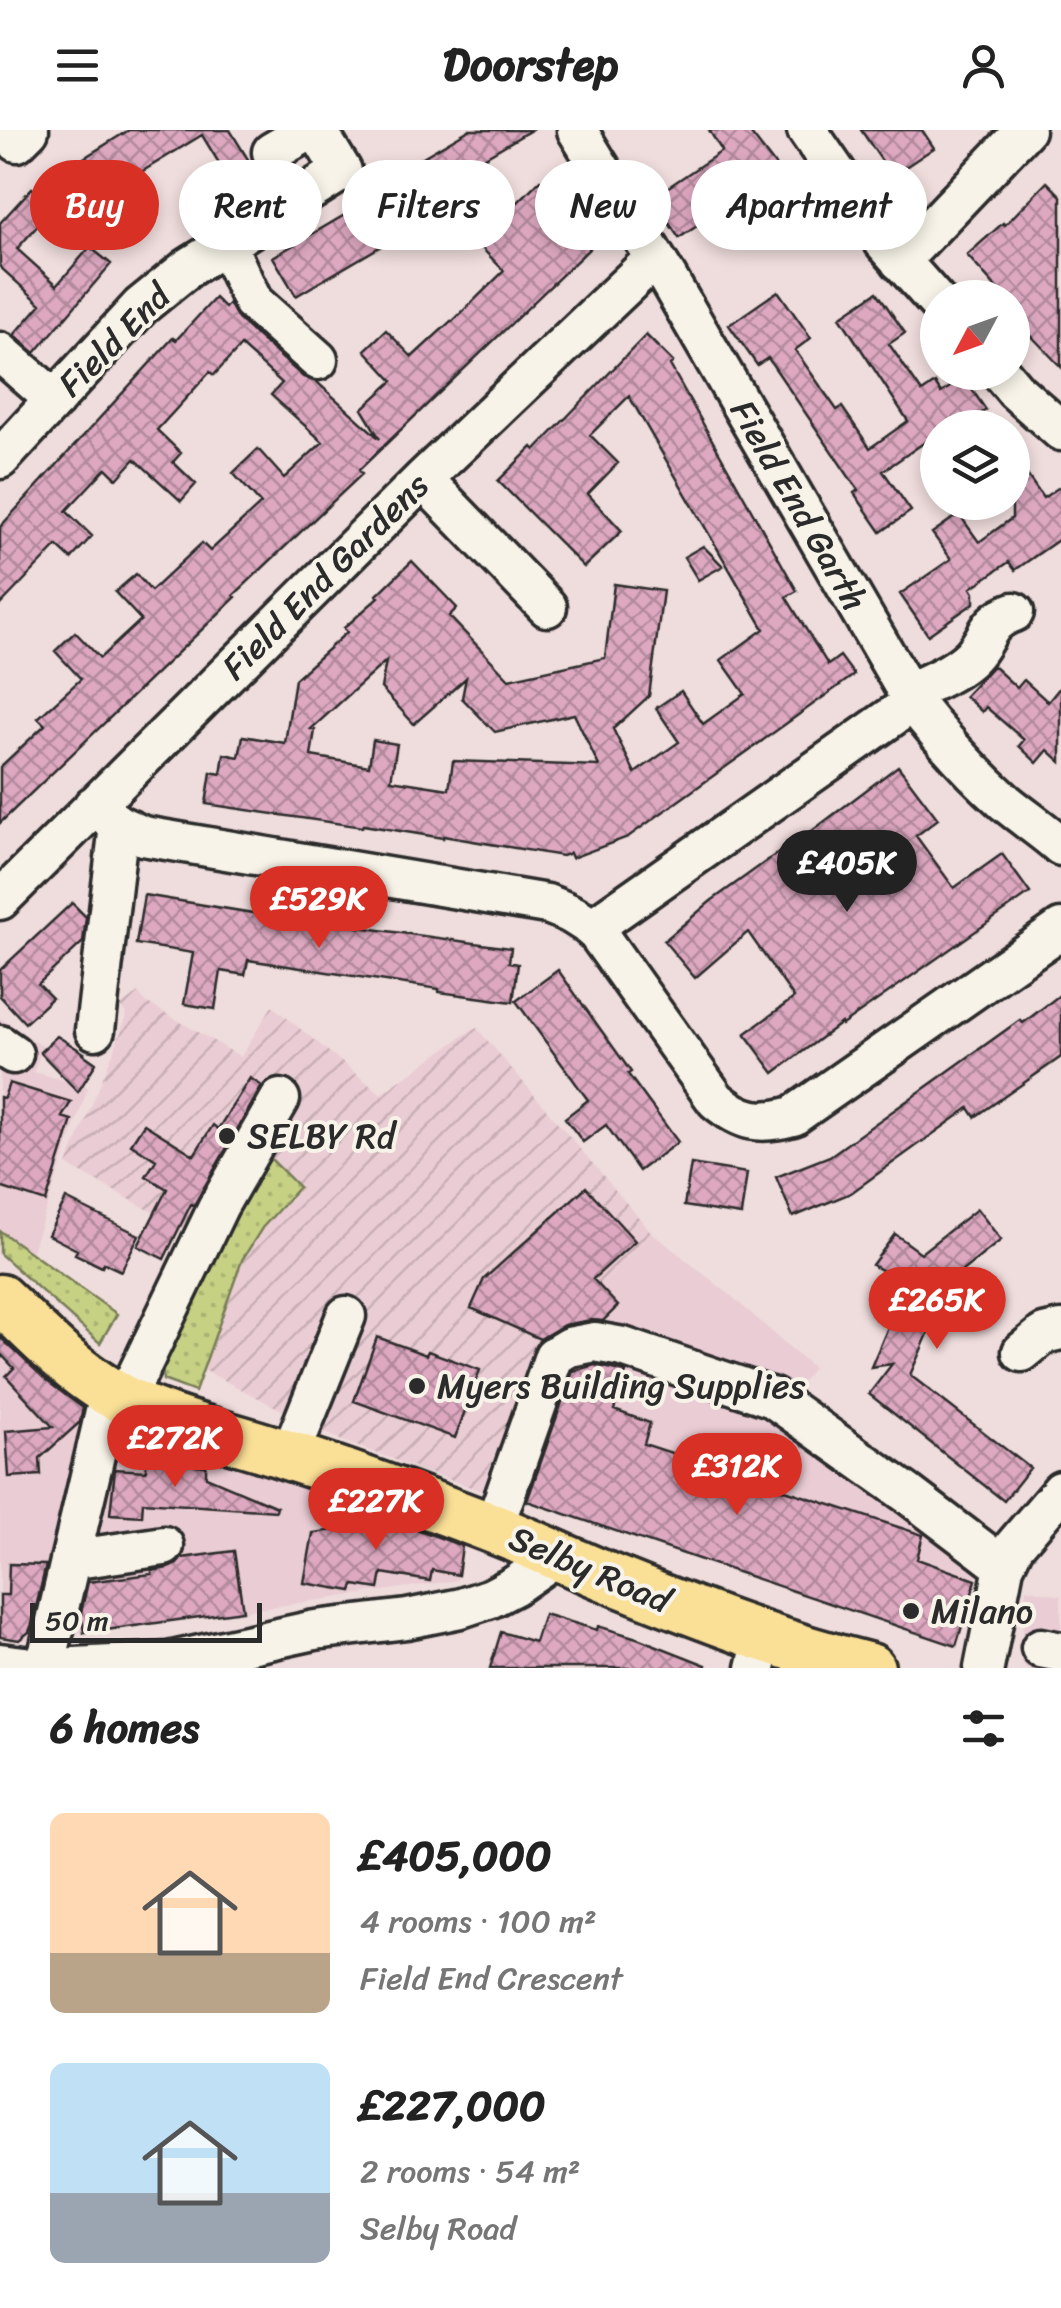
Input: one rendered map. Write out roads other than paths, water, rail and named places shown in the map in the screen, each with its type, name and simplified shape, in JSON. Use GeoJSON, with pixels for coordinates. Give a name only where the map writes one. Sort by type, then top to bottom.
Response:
{"type":"FeatureCollection","features":[{"type":"Feature","properties":{"kind":"main road","name":"Selby Road"},"geometry":{"type":"LineString","coordinates":[[0,1299],[60,1356],[119,1397],[494,1528],[660,1598],[760,1652],[832,1659],[870,1668]]}},
{"type":"Feature","properties":{"kind":"street"},"geometry":{"type":"LineString","coordinates":[[272,152],[313,130]]}},
{"type":"Feature","properties":{"kind":"street","name":"Field End"},"geometry":{"type":"LineString","coordinates":[[313,130],[342,171],[322,184]]}},
{"type":"Feature","properties":{"kind":"street","name":"Field End Garth"},"geometry":{"type":"LineString","coordinates":[[577,130],[911,697],[943,741],[974,774],[1061,846]]}},
{"type":"Feature","properties":{"kind":"street"},"geometry":{"type":"LineString","coordinates":[[807,130],[884,242],[920,283]]}},
{"type":"Feature","properties":{"kind":"street"},"geometry":{"type":"LineString","coordinates":[[900,261],[1025,130]]}},
{"type":"Feature","properties":{"kind":"street","name":"Field End"},"geometry":{"type":"LineString","coordinates":[[0,459],[141,306],[216,250]]}},
{"type":"Feature","properties":{"kind":"street"},"geometry":{"type":"LineString","coordinates":[[229,250],[254,302],[318,360]]}},
{"type":"Feature","properties":{"kind":"street","name":"Field End Gardens"},"geometry":{"type":"LineString","coordinates":[[0,900],[106,816],[423,479],[655,258]]}},
{"type":"Feature","properties":{"kind":"street"},"geometry":{"type":"LineString","coordinates":[[0,352],[55,400]]}},
{"type":"Feature","properties":{"kind":"street"},"geometry":{"type":"LineString","coordinates":[[1015,390],[1061,432]]}},
{"type":"Feature","properties":{"kind":"street"},"geometry":{"type":"LineString","coordinates":[[423,479],[547,608]]}},
{"type":"Feature","properties":{"kind":"street"},"geometry":{"type":"LineString","coordinates":[[592,928],[968,660],[999,617],[1014,612]]}},
{"type":"Feature","properties":{"kind":"street"},"geometry":{"type":"LineString","coordinates":[[94,1030],[106,816],[143,836],[565,910],[592,928],[716,1100],[732,1114],[752,1120],[773,1121],[792,1116],[1061,929]]}},
{"type":"Feature","properties":{"kind":"street"},"geometry":{"type":"LineString","coordinates":[[0,1663],[43,1668],[105,1412],[119,1397],[218,1204],[280,1099]]}},
{"type":"Feature","properties":{"kind":"street"},"geometry":{"type":"LineString","coordinates":[[290,1455],[346,1316]]}},
{"type":"Feature","properties":{"kind":"street"},"geometry":{"type":"LineString","coordinates":[[1022,1352],[1044,1334],[1061,1330]]}},
{"type":"Feature","properties":{"kind":"street"},"geometry":{"type":"LineString","coordinates":[[494,1528],[554,1356],[569,1347],[595,1342],[623,1347],[772,1398],[1004,1566]]}},
{"type":"Feature","properties":{"kind":"street"},"geometry":{"type":"LineString","coordinates":[[984,1668],[1004,1566],[1014,1546],[1061,1491]]}},
{"type":"Feature","properties":{"kind":"street"},"geometry":{"type":"LineString","coordinates":[[70,1560],[164,1546]]}},
{"type":"Feature","properties":{"kind":"street"},"geometry":{"type":"LineString","coordinates":[[56,1668],[168,1665],[315,1630],[461,1608],[514,1586],[557,1556]]}},
{"type":"Feature","properties":{"kind":"place","name":"SELBY Rd"},"geometry":{"type":"Point","coordinates":[227,1136]}},
{"type":"Feature","properties":{"kind":"place","name":"Myers Building Supplies"},"geometry":{"type":"Point","coordinates":[417,1386]}},
{"type":"Feature","properties":{"kind":"place","name":"Milano"},"geometry":{"type":"Point","coordinates":[911,1611]}}]}
